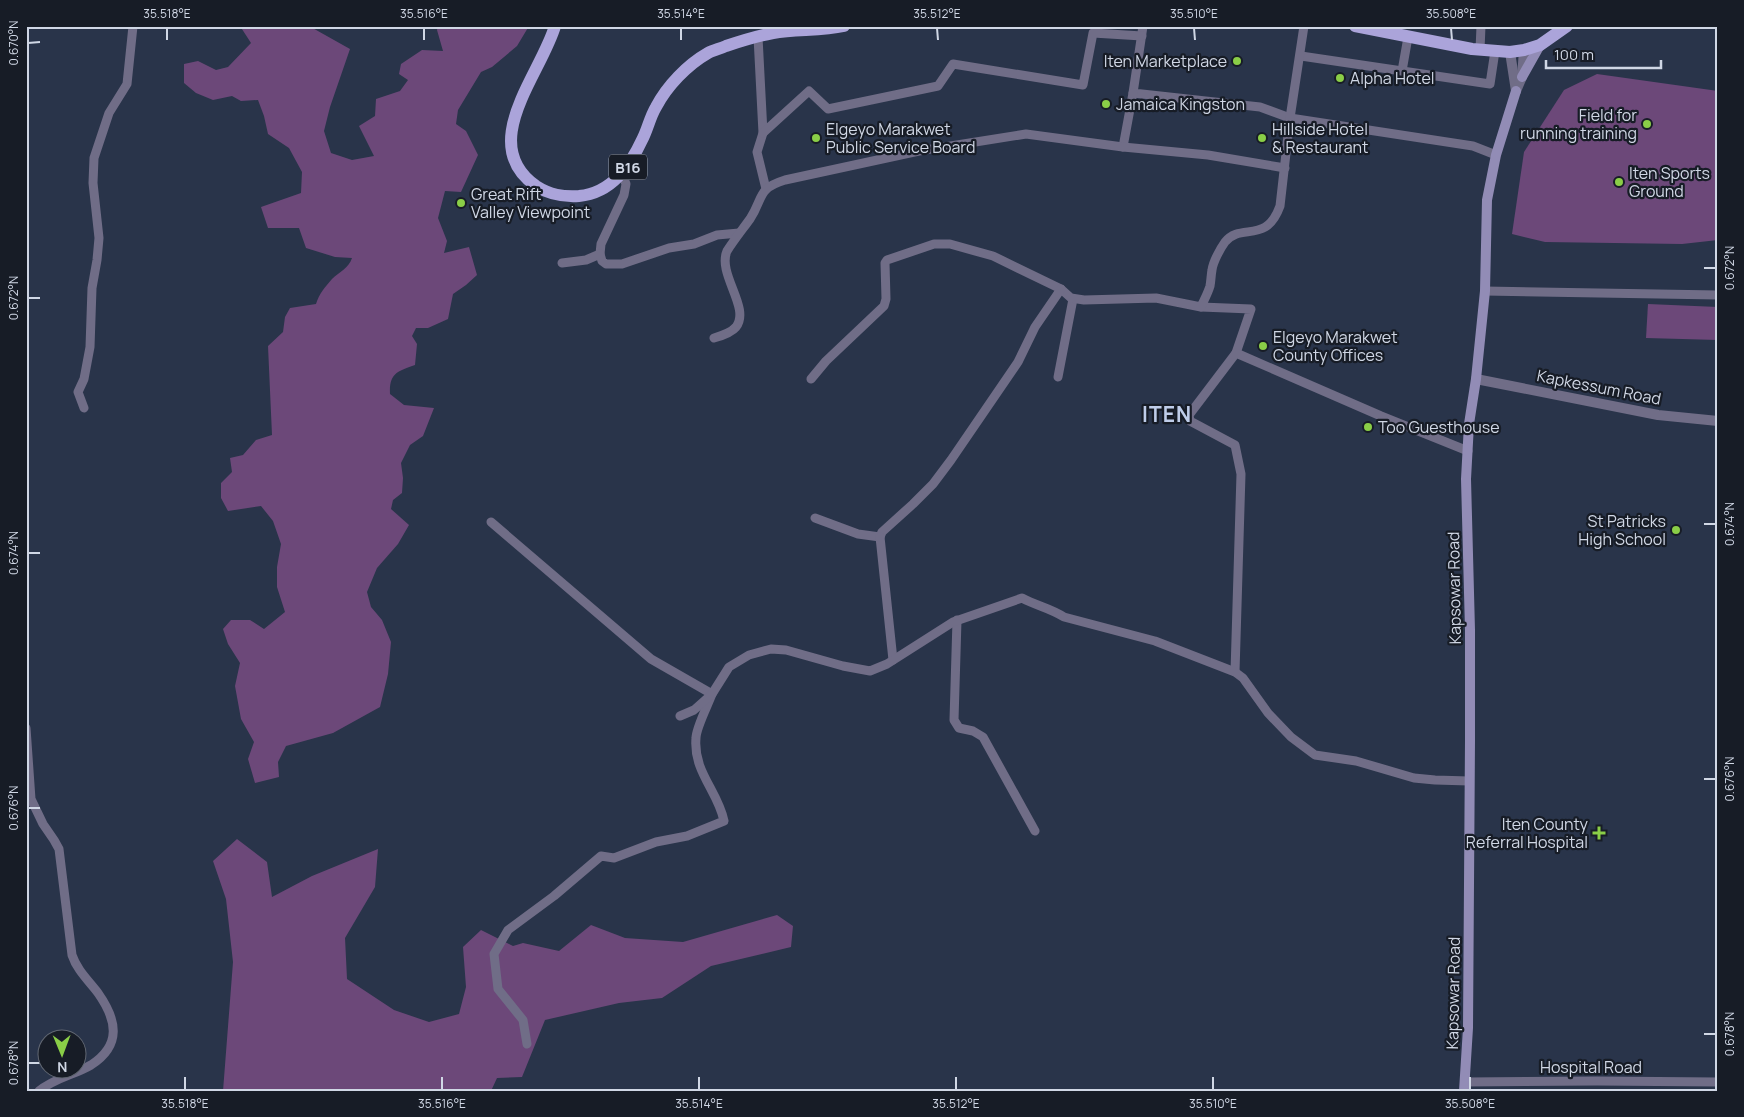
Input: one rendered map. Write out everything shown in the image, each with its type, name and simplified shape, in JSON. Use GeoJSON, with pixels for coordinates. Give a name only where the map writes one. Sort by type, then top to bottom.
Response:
{"type":"FeatureCollection","features":[{"type":"Feature","properties":{"kind":"main road","name":"B16"},"geometry":{"type":"LineString","coordinates":[[555,26],[544,56],[521,98],[513,122],[510,144],[520,170],[534,184],[550,194],[568,197],[590,195],[608,186],[622,174],[643,138],[656,107],[680,74],[708,53],[744,40],[774,33],[844,26]]}},
{"type":"Feature","properties":{"kind":"main road"},"geometry":{"type":"LineString","coordinates":[[1355,26],[1379,29],[1408,37],[1480,50],[1510,52],[1540,45],[1567,26]]}},
{"type":"Feature","properties":{"kind":"main road"},"geometry":{"type":"LineString","coordinates":[[1522,77],[1540,45]]}},
{"type":"Feature","properties":{"kind":"main road","name":"Kapsowar Road"},"geometry":{"type":"LineString","coordinates":[[1464,1086],[1468,1028],[1470,630],[1466,479],[1469,424],[1476,379],[1485,291],[1487,200],[1496,155],[1516,90]]}},
{"type":"Feature","properties":{"kind":"street"},"geometry":{"type":"LineString","coordinates":[[84,408],[78,392],[84,379],[90,346],[92,288],[99,238],[93,183],[94,158],[109,112],[127,84],[133,26]]}},
{"type":"Feature","properties":{"kind":"street"},"geometry":{"type":"LineString","coordinates":[[1123,146],[1143,26]]}},
{"type":"Feature","properties":{"kind":"street"},"geometry":{"type":"LineString","coordinates":[[1201,307],[1210,288],[1212,268],[1225,242],[1237,234],[1265,228],[1276,218],[1280,206],[1290,118],[1304,26]]}},
{"type":"Feature","properties":{"kind":"street"},"geometry":{"type":"LineString","coordinates":[[1480,50],[1481,26]]}},
{"type":"Feature","properties":{"kind":"street"},"geometry":{"type":"LineString","coordinates":[[763,132],[809,91],[828,110],[938,86],[953,64],[1083,85],[1093,33],[1142,36]]}},
{"type":"Feature","properties":{"kind":"street"},"geometry":{"type":"LineString","coordinates":[[758,37],[763,132],[757,152],[766,188]]}},
{"type":"Feature","properties":{"kind":"street"},"geometry":{"type":"LineString","coordinates":[[1402,71],[1408,37]]}},
{"type":"Feature","properties":{"kind":"street","name":"Kapsowar Road"},"geometry":{"type":"LineString","coordinates":[[1516,90],[1522,77],[1524,50]]}},
{"type":"Feature","properties":{"kind":"street"},"geometry":{"type":"LineString","coordinates":[[1300,56],[1490,84],[1495,51]]}},
{"type":"Feature","properties":{"kind":"street","name":"Kapsowar Road"},"geometry":{"type":"LineString","coordinates":[[1510,52],[1516,90]]}},
{"type":"Feature","properties":{"kind":"street"},"geometry":{"type":"LineString","coordinates":[[1133,93],[1260,107],[1290,118],[1473,146],[1496,155]]}},
{"type":"Feature","properties":{"kind":"street"},"geometry":{"type":"LineString","coordinates":[[714,338],[736,328],[739,318],[736,300],[726,272],[724,257],[750,219],[756,209],[760,196],[766,188],[785,180],[919,151],[1026,134],[1208,155],[1285,168]]}},
{"type":"Feature","properties":{"kind":"street"},"geometry":{"type":"LineString","coordinates":[[622,174],[626,184],[624,195],[600,244],[602,261],[606,264],[622,264],[669,248],[694,244],[717,235],[739,233]]}},
{"type":"Feature","properties":{"kind":"street"},"geometry":{"type":"LineString","coordinates":[[811,379],[826,360],[884,306],[886,299],[884,263],[898,255],[934,244],[955,244],[993,256],[1061,288],[1073,299],[1156,298],[1201,307],[1251,310],[1236,353],[1189,415],[1190,421],[1235,445],[1241,474],[1236,672]]}},
{"type":"Feature","properties":{"kind":"street"},"geometry":{"type":"LineString","coordinates":[[562,263],[586,260],[600,254]]}},
{"type":"Feature","properties":{"kind":"street"},"geometry":{"type":"LineString","coordinates":[[893,660],[880,537],[882,532],[926,491],[951,460],[1018,362],[1036,327],[1061,288]]}},
{"type":"Feature","properties":{"kind":"street"},"geometry":{"type":"LineString","coordinates":[[1485,291],[1718,295]]}},
{"type":"Feature","properties":{"kind":"street"},"geometry":{"type":"LineString","coordinates":[[1058,377],[1073,299]]}},
{"type":"Feature","properties":{"kind":"street"},"geometry":{"type":"LineString","coordinates":[[1236,353],[1468,451]]}},
{"type":"Feature","properties":{"kind":"street","name":"Kapkessum Road"},"geometry":{"type":"LineString","coordinates":[[1476,379],[1658,414],[1718,421]]}},
{"type":"Feature","properties":{"kind":"street"},"geometry":{"type":"LineString","coordinates":[[815,518],[863,536],[880,537]]}},
{"type":"Feature","properties":{"kind":"street"},"geometry":{"type":"LineString","coordinates":[[491,522],[652,659],[712,694]]}},
{"type":"Feature","properties":{"kind":"street"},"geometry":{"type":"LineString","coordinates":[[527,1044],[523,1020],[498,989],[494,954],[508,930],[554,896],[601,856],[614,858],[656,842],[687,836],[724,822],[721,807],[699,766],[696,737],[712,694],[729,667],[749,655],[771,649],[786,650],[843,666],[870,670],[888,664],[957,620],[1022,598],[1052,609],[1064,617],[1165,644],[1236,672],[1243,678],[1268,713],[1291,736],[1315,754],[1356,762],[1414,778],[1469,780]]}},
{"type":"Feature","properties":{"kind":"street"},"geometry":{"type":"LineString","coordinates":[[957,620],[954,720],[959,728],[973,731],[983,738],[1035,831]]}},
{"type":"Feature","properties":{"kind":"street"},"geometry":{"type":"LineString","coordinates":[[680,716],[694,710],[712,694]]}},
{"type":"Feature","properties":{"kind":"street"},"geometry":{"type":"LineString","coordinates":[[26,728],[31,799],[58,849],[72,955],[75,965],[99,994],[110,1015],[113,1029],[113,1040],[110,1049],[102,1056],[90,1065],[61,1078],[39,1091]]}},
{"type":"Feature","properties":{"kind":"street","name":"Hospital Road"},"geometry":{"type":"LineString","coordinates":[[1464,1086],[1597,1081],[1718,1082]]}},
{"type":"Feature","properties":{"kind":"shaded area"},"geometry":{"type":"Polygon","coordinates":[[[240,26],[309,26],[350,49],[330,107],[324,131],[331,153],[352,160],[374,156],[359,126],[375,116],[376,99],[400,91],[408,80],[399,74],[401,64],[422,50],[443,51],[437,30],[438,26],[529,26],[517,46],[492,67],[481,72],[458,110],[456,124],[466,131],[478,155],[461,192],[445,191],[438,218],[447,241],[444,253],[469,247],[477,275],[453,294],[448,319],[428,328],[416,328],[412,336],[417,344],[415,365],[399,371],[391,381],[390,394],[404,405],[434,408],[423,436],[410,445],[401,463],[402,493],[393,500],[391,509],[409,525],[398,544],[377,568],[367,592],[371,607],[382,620],[391,642],[388,674],[380,707],[333,733],[286,746],[278,762],[279,777],[255,783],[248,759],[254,742],[241,719],[235,686],[240,663],[228,644],[223,629],[231,620],[250,620],[264,629],[285,612],[277,587],[277,567],[281,544],[273,521],[261,506],[228,511],[221,498],[221,483],[232,472],[230,458],[243,455],[256,440],[272,435],[268,346],[283,332],[285,317],[290,308],[316,304],[332,279],[346,267],[352,258],[335,257],[306,248],[299,228],[268,228],[261,207],[301,193],[302,172],[289,148],[268,134],[258,100],[241,101],[232,96],[213,100],[196,93],[184,83],[184,64],[198,61],[216,70],[228,67],[251,43],[240,26]]]}},
{"type":"Feature","properties":{"kind":"shaded area","name":"Iten Sports Ground"},"geometry":{"type":"Polygon","coordinates":[[[1597,74],[1718,91],[1718,240],[1682,244],[1545,242],[1512,234],[1524,152],[1564,90],[1597,74]]]}},
{"type":"Feature","properties":{"kind":"shaded area"},"geometry":{"type":"Polygon","coordinates":[[[1648,304],[1718,307],[1718,340],[1646,338],[1648,304]]]}},
{"type":"Feature","properties":{"kind":"shaded area"},"geometry":{"type":"Polygon","coordinates":[[[237,839],[267,862],[272,897],[312,876],[378,849],[375,887],[345,938],[347,979],[394,1010],[429,1022],[459,1014],[466,987],[463,947],[481,930],[513,946],[523,943],[559,951],[591,925],[625,938],[683,942],[777,915],[793,926],[791,947],[711,966],[662,998],[619,1003],[545,1020],[522,1077],[497,1078],[491,1091],[223,1091],[233,962],[226,899],[213,861],[237,839]]]}},
{"type":"Feature","properties":{"kind":"place","name":"Iten Marketplace"},"geometry":{"type":"Point","coordinates":[1237,61]}},
{"type":"Feature","properties":{"kind":"place","name":"Alpha Hotel"},"geometry":{"type":"Point","coordinates":[1340,78]}},
{"type":"Feature","properties":{"kind":"place","name":"Jamaica Kingston"},"geometry":{"type":"Point","coordinates":[1106,104]}},
{"type":"Feature","properties":{"kind":"place","name":"Field for running training"},"geometry":{"type":"Point","coordinates":[1647,124]}},
{"type":"Feature","properties":{"kind":"place","name":"Elgeyo Marakwet Public Service Board"},"geometry":{"type":"Point","coordinates":[816,138]}},
{"type":"Feature","properties":{"kind":"place","name":"Hillside Hotel & Restaurant"},"geometry":{"type":"Point","coordinates":[1262,138]}},
{"type":"Feature","properties":{"kind":"place","name":"Iten Sports Ground"},"geometry":{"type":"Point","coordinates":[1619,182]}},
{"type":"Feature","properties":{"kind":"place","name":"Great Rift Valley Viewpoint"},"geometry":{"type":"Point","coordinates":[461,203]}},
{"type":"Feature","properties":{"kind":"place","name":"Elgeyo Marakwet County Offices"},"geometry":{"type":"Point","coordinates":[1263,346]}},
{"type":"Feature","properties":{"kind":"place","name":"Too Guesthouse"},"geometry":{"type":"Point","coordinates":[1368,427]}},
{"type":"Feature","properties":{"kind":"place","name":"St Patricks High School"},"geometry":{"type":"Point","coordinates":[1676,530]}},
{"type":"Feature","properties":{"kind":"place","name":"Iten County Referral Hospital"},"geometry":{"type":"Point","coordinates":[1599,833]}},
{"type":"Feature","properties":{"kind":"district","name":"ITEN"},"geometry":{"type":"Point","coordinates":[1167,414]}}]}
